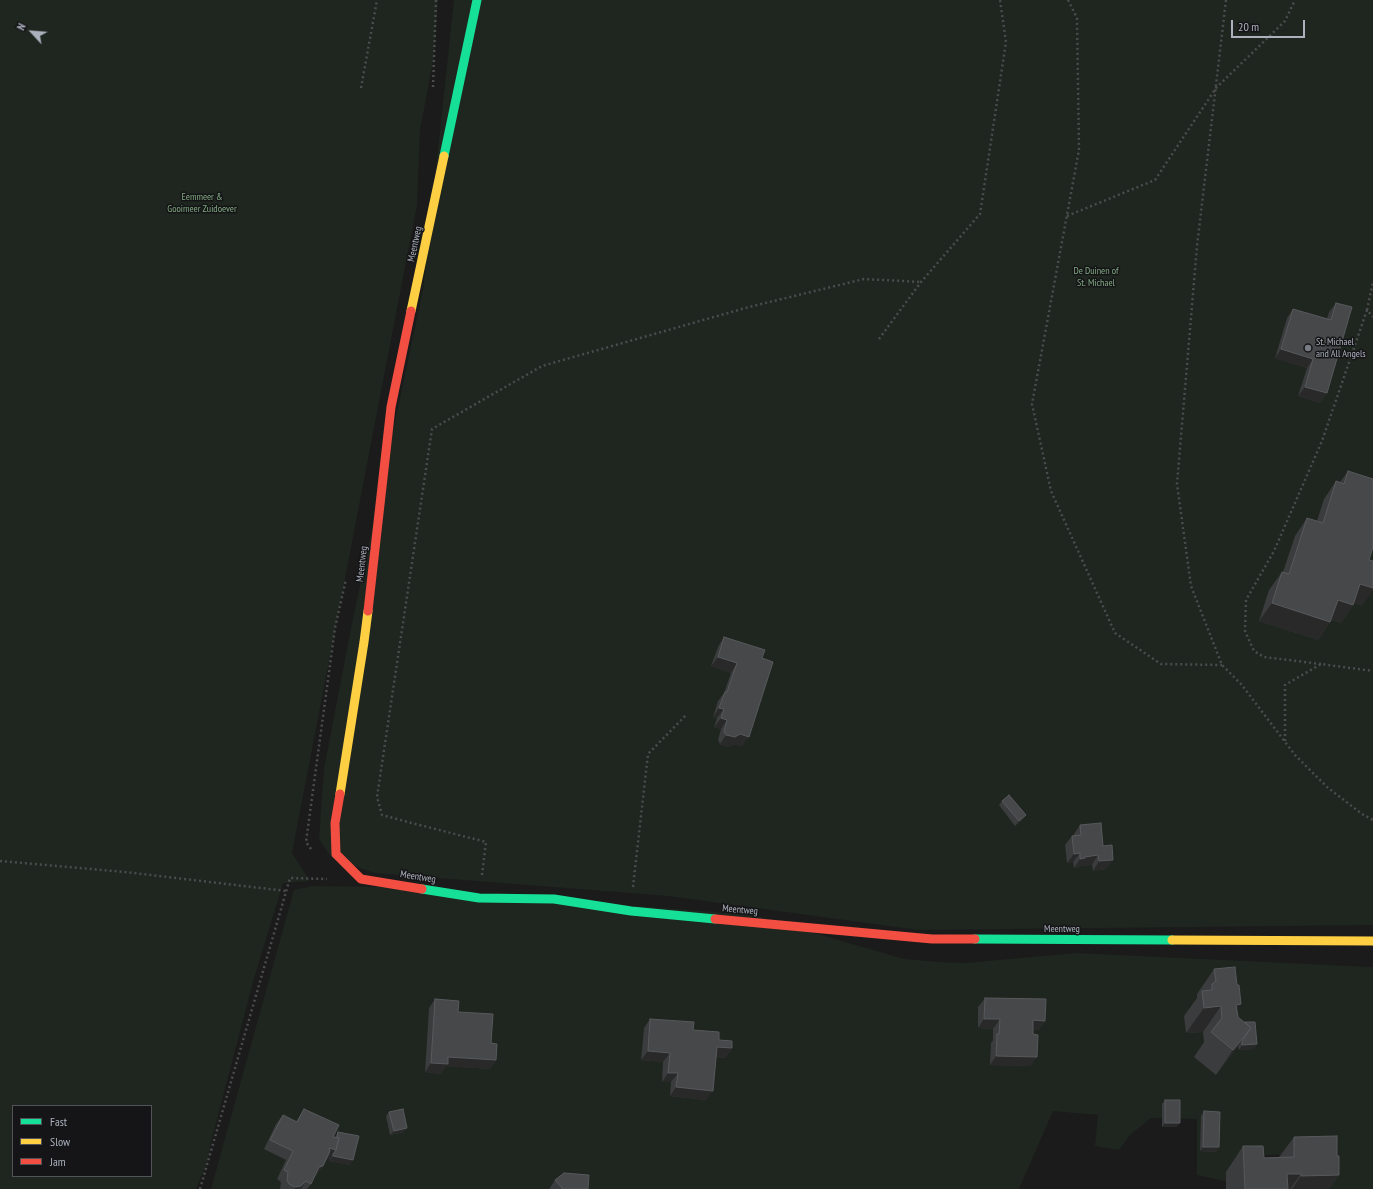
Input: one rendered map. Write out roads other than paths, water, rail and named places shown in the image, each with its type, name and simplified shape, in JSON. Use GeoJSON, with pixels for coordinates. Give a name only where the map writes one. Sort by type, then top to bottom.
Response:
{"type":"FeatureCollection","features":[{"type":"Feature","properties":{"kind":"street","name":"Meentweg"},"geometry":{"type":"LineString","coordinates":[[477,0],[391,407],[364,642],[334,824],[336,854],[361,879],[479,898],[554,899],[630,911],[932,939],[1373,941]]}},
{"type":"Feature","properties":{"kind":"place","name":"St. Michael and All Angels"},"geometry":{"type":"Point","coordinates":[1308,348]}},
{"type":"Feature","properties":{"kind":"park label","name":"Eemmeer & Gooimeer Zuidoever"},"geometry":{"type":"Point","coordinates":[202,202]}},
{"type":"Feature","properties":{"kind":"park label","name":"De Duinen of St. Michael"},"geometry":{"type":"Point","coordinates":[1096,276]}}]}
